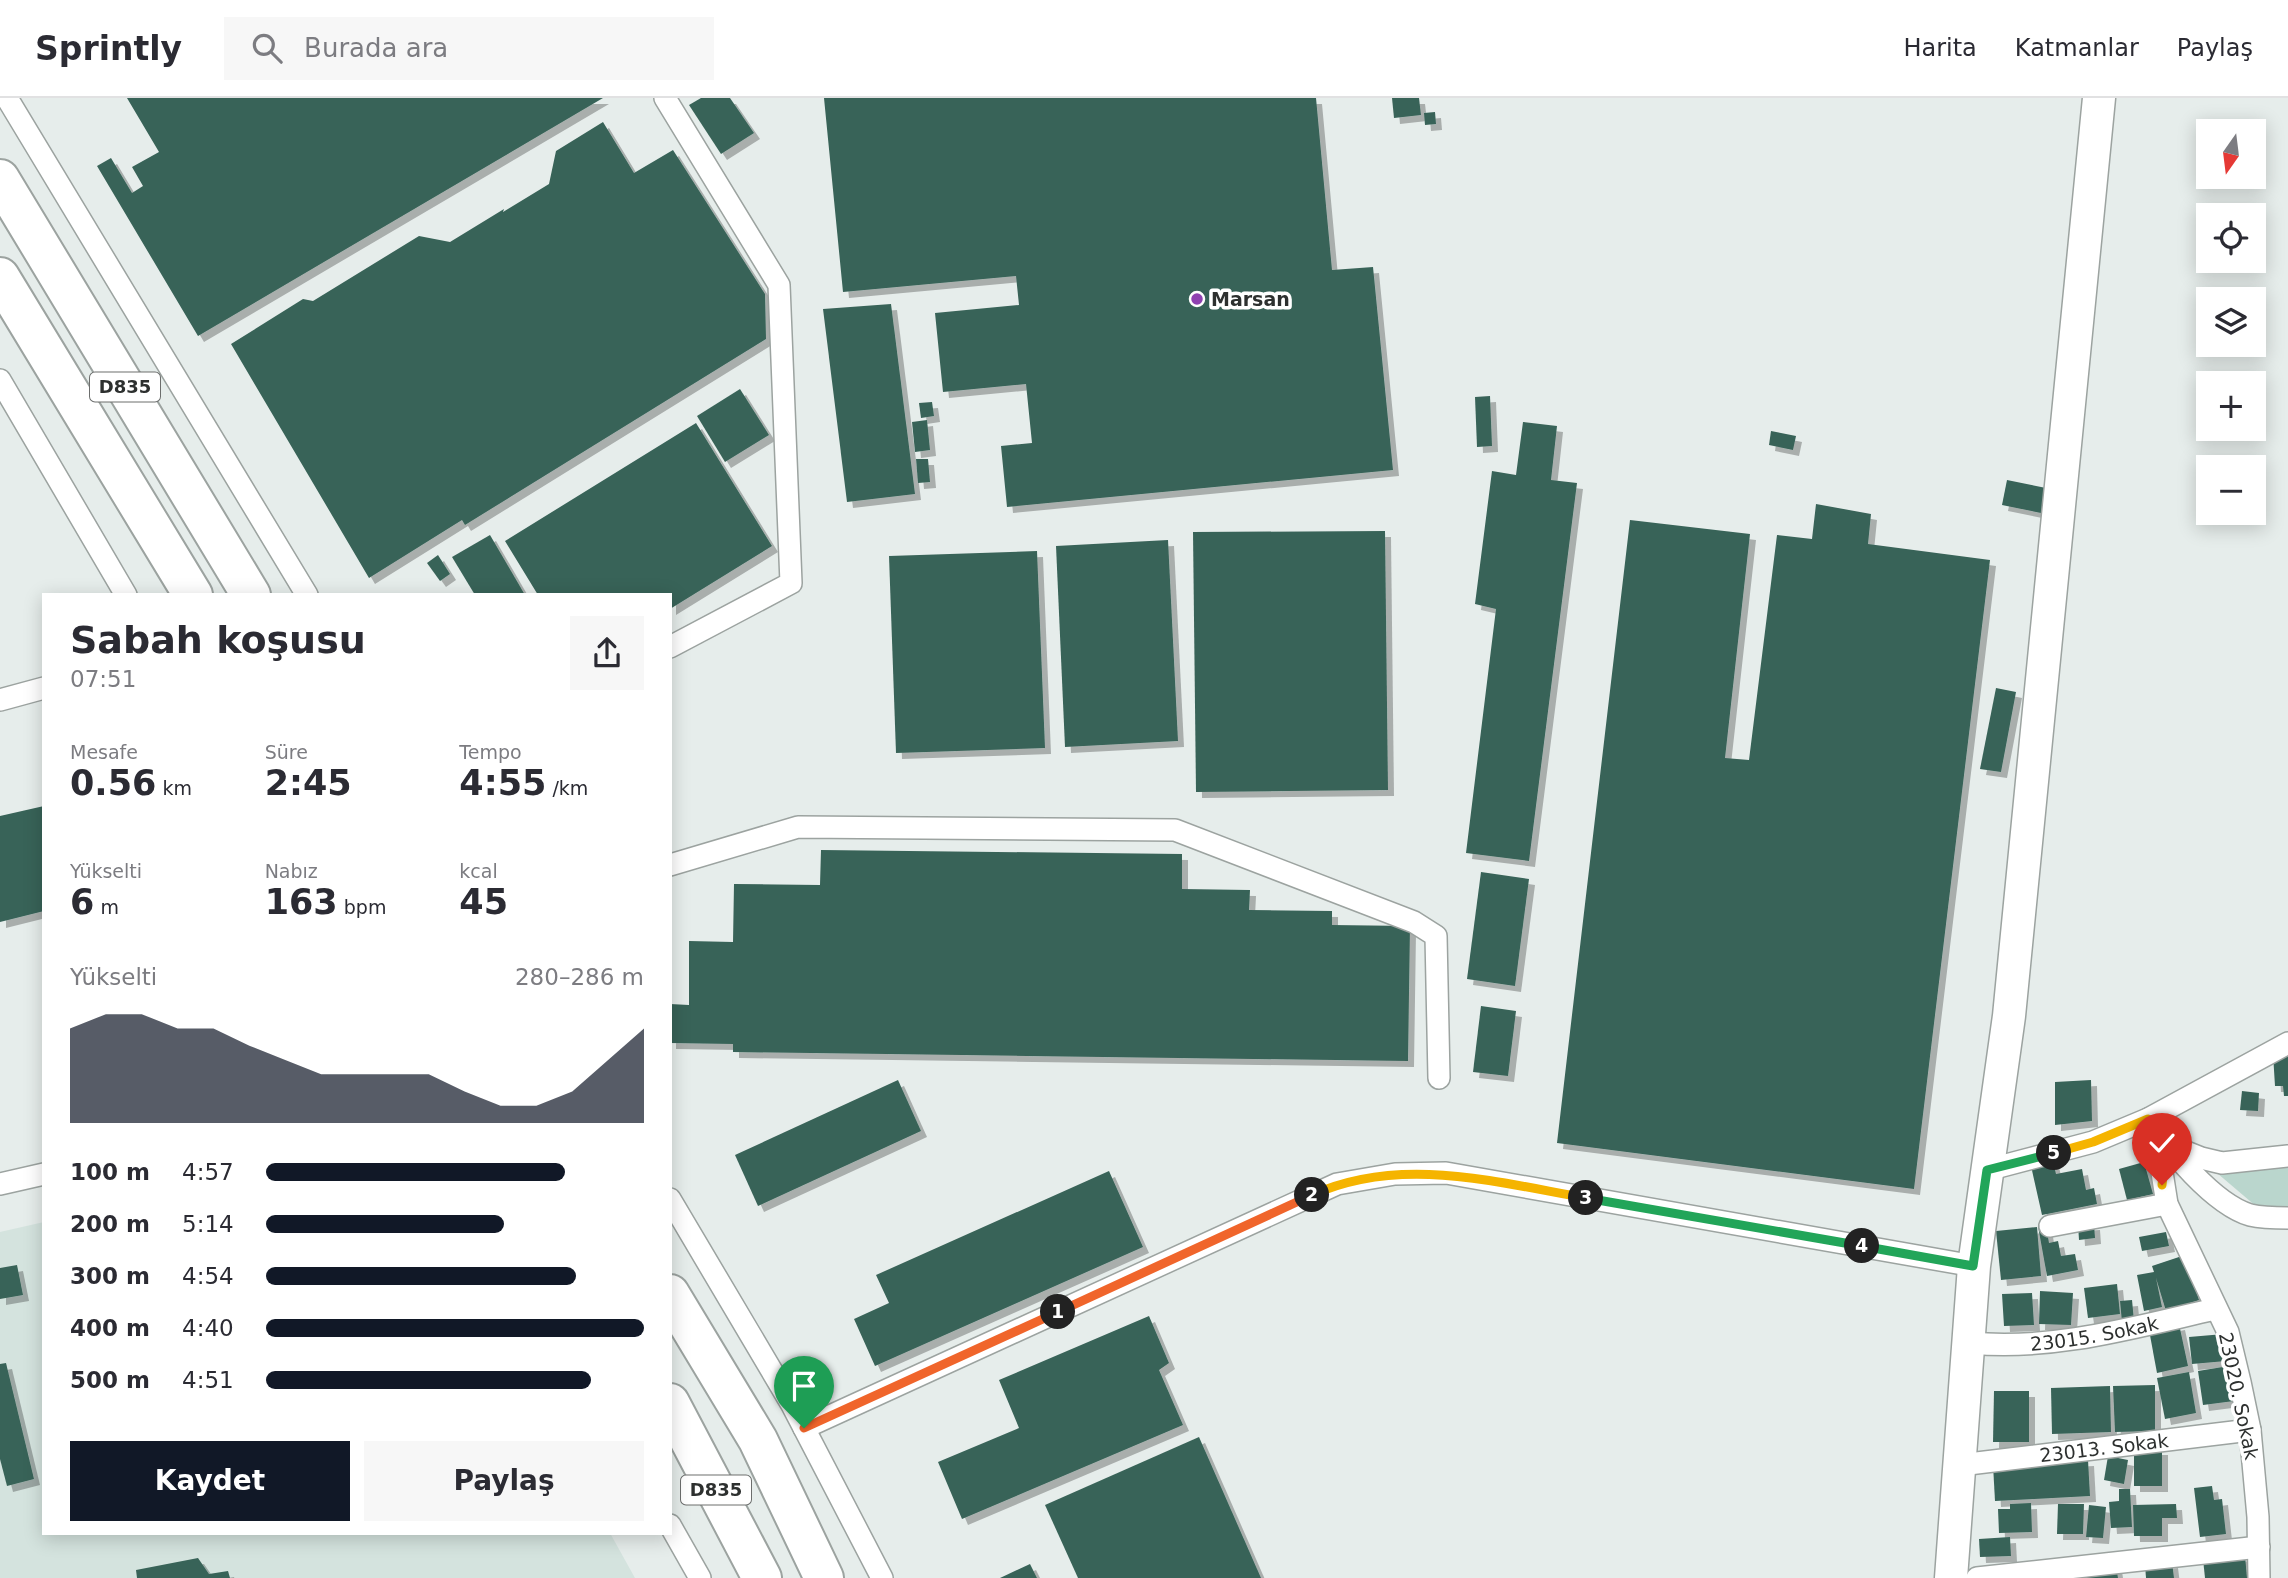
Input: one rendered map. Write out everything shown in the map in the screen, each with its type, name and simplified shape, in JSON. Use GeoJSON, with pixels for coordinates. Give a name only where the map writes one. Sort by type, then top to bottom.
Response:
{"type":"FeatureCollection","features":[{"type":"Feature","properties":{"kind":"highway","name":"D835"},"geometry":{"type":"LineString","coordinates":[[0,180],[250,593]]}},
{"type":"Feature","properties":{"kind":"highway","name":"D835"},"geometry":{"type":"LineString","coordinates":[[0,277],[192,593]]}},
{"type":"Feature","properties":{"kind":"highway","name":"D835"},"geometry":{"type":"LineString","coordinates":[[672,1297],[758,1440],[824,1578]]}},
{"type":"Feature","properties":{"kind":"highway","name":"D835"},"geometry":{"type":"LineString","coordinates":[[672,1407],[762,1578]]}},
{"type":"Feature","properties":{"kind":"street"},"geometry":{"type":"LineString","coordinates":[[7,98],[306,593]]}},
{"type":"Feature","properties":{"kind":"street"},"geometry":{"type":"LineString","coordinates":[[665,98],[779,285],[791,583],[672,645]]}},
{"type":"Feature","properties":{"kind":"street"},"geometry":{"type":"LineString","coordinates":[[1951,1578],[1970,1343],[1973,1266],[2009,1016],[2099,98]]}},
{"type":"Feature","properties":{"kind":"street"},"geometry":{"type":"LineString","coordinates":[[0,380],[125,593]]}},
{"type":"Feature","properties":{"kind":"street"},"geometry":{"type":"LineString","coordinates":[[0,700],[42,689]]}},
{"type":"Feature","properties":{"kind":"street"},"geometry":{"type":"LineString","coordinates":[[672,864],[798,827],[1175,830],[1414,922],[1436,936],[1439,1078]]}},
{"type":"Feature","properties":{"kind":"street"},"geometry":{"type":"LineString","coordinates":[[1987,1170],[2093,1142],[2148,1119],[2288,1043]]}},
{"type":"Feature","properties":{"kind":"street"},"geometry":{"type":"LineString","coordinates":[[2148,1119],[2177,1160],[2219,1196],[2247,1214],[2288,1218]]}},
{"type":"Feature","properties":{"kind":"street"},"geometry":{"type":"LineString","coordinates":[[2166,1144],[2222,1163],[2288,1156]]}},
{"type":"Feature","properties":{"kind":"street","name":"23020. Sokak"},"geometry":{"type":"LineString","coordinates":[[2166,1144],[2161,1166],[2167,1204],[2184,1234],[2228,1332],[2250,1430],[2259,1578]]}},
{"type":"Feature","properties":{"kind":"street"},"geometry":{"type":"LineString","coordinates":[[804,1428],[1337,1184],[1395,1174],[1446,1173],[1973,1266]]}},
{"type":"Feature","properties":{"kind":"street"},"geometry":{"type":"LineString","coordinates":[[0,1184],[42,1174]]}},
{"type":"Feature","properties":{"kind":"street"},"geometry":{"type":"LineString","coordinates":[[672,1202],[804,1428],[882,1578]]}},
{"type":"Feature","properties":{"kind":"street"},"geometry":{"type":"LineString","coordinates":[[2050,1226],[2167,1204]]}},
{"type":"Feature","properties":{"kind":"street","name":"23015. Sokak"},"geometry":{"type":"LineString","coordinates":[[1970,1343],[1995,1345],[2073,1340],[2215,1308]]}},
{"type":"Feature","properties":{"kind":"street","name":"23013. Sokak"},"geometry":{"type":"LineString","coordinates":[[1960,1465],[2250,1430]]}},
{"type":"Feature","properties":{"kind":"street"},"geometry":{"type":"LineString","coordinates":[[672,1529],[700,1578]]}},
{"type":"Feature","properties":{"kind":"street"},"geometry":{"type":"LineString","coordinates":[[1977,1578],[2259,1547]]}},
{"type":"Feature","properties":{"kind":"shaded area"},"geometry":{"type":"Polygon","coordinates":[[[42,1222],[42,1535],[611,1535],[635,1578],[0,1578],[0,1232],[42,1222]]]}},
{"type":"Feature","properties":{"kind":"green space"},"geometry":{"type":"Polygon","coordinates":[[[2288,1167],[2288,1208],[2257,1207],[2217,1173],[2288,1167]]]}},
{"type":"Feature","properties":{"kind":"building"},"geometry":{"type":"Polygon","coordinates":[[[127,98],[603,98],[198,336],[97,166],[111,158],[132,193],[143,186],[132,167],[159,152],[127,98]]]}},
{"type":"Feature","properties":{"kind":"building"},"geometry":{"type":"Polygon","coordinates":[[[701,98],[730,98],[754,133],[721,154],[689,105],[701,98]]]}},
{"type":"Feature","properties":{"kind":"building","name":"Marsan"},"geometry":{"type":"Polygon","coordinates":[[[824,98],[1316,98],[1332,270],[1373,267],[1393,470],[1007,507],[1001,446],[1032,443],[1026,384],[943,392],[935,313],[1019,305],[1016,276],[843,292],[824,98]]]}},
{"type":"Feature","properties":{"kind":"building"},"geometry":{"type":"Polygon","coordinates":[[[1392,98],[1419,98],[1421,115],[1394,118],[1392,98]]]}},
{"type":"Feature","properties":{"kind":"building"},"geometry":{"type":"Polygon","coordinates":[[[1435,112],[1436,124],[1425,125],[1424,113],[1435,112]]]}},
{"type":"Feature","properties":{"kind":"building"},"geometry":{"type":"Polygon","coordinates":[[[603,122],[634,173],[673,150],[765,294],[766,339],[465,525],[462,520],[369,578],[231,344],[303,299],[313,301],[419,236],[450,242],[504,209],[503,212],[549,184],[556,151],[603,122]]]}},
{"type":"Feature","properties":{"kind":"building"},"geometry":{"type":"Polygon","coordinates":[[[891,304],[915,494],[847,502],[823,309],[891,304]]]}},
{"type":"Feature","properties":{"kind":"building"},"geometry":{"type":"Polygon","coordinates":[[[740,389],[769,435],[725,462],[697,416],[740,389]]]}},
{"type":"Feature","properties":{"kind":"building"},"geometry":{"type":"Polygon","coordinates":[[[1490,396],[1492,446],[1477,447],[1475,397],[1490,396]]]}},
{"type":"Feature","properties":{"kind":"building"},"geometry":{"type":"Polygon","coordinates":[[[932,402],[934,416],[921,418],[919,403],[932,402]]]}},
{"type":"Feature","properties":{"kind":"building"},"geometry":{"type":"Polygon","coordinates":[[[927,420],[930,450],[915,452],[912,422],[927,420]]]}},
{"type":"Feature","properties":{"kind":"building"},"geometry":{"type":"Polygon","coordinates":[[[1523,422],[1557,426],[1551,480],[1577,483],[1529,861],[1466,853],[1496,609],[1475,604],[1492,471],[1516,475],[1523,422]]]}},
{"type":"Feature","properties":{"kind":"building"},"geometry":{"type":"Polygon","coordinates":[[[696,423],[772,546],[672,608],[672,593],[537,593],[505,541],[696,423]]]}},
{"type":"Feature","properties":{"kind":"building"},"geometry":{"type":"Polygon","coordinates":[[[1771,431],[1796,436],[1793,450],[1769,445],[1771,431]]]}},
{"type":"Feature","properties":{"kind":"building"},"geometry":{"type":"Polygon","coordinates":[[[916,459],[928,459],[930,482],[918,483],[916,459]]]}},
{"type":"Feature","properties":{"kind":"building"},"geometry":{"type":"Polygon","coordinates":[[[2007,480],[2046,488],[2041,513],[2002,505],[2007,480]]]}},
{"type":"Feature","properties":{"kind":"building"},"geometry":{"type":"Polygon","coordinates":[[[1816,504],[1871,514],[1868,544],[1990,560],[1914,1189],[1557,1143],[1630,520],[1750,534],[1725,758],[1749,760],[1777,535],[1812,539],[1816,504]]]}},
{"type":"Feature","properties":{"kind":"building"},"geometry":{"type":"Polygon","coordinates":[[[1385,531],[1388,790],[1196,792],[1193,532],[1385,531]]]}},
{"type":"Feature","properties":{"kind":"building"},"geometry":{"type":"Polygon","coordinates":[[[490,535],[524,593],[474,593],[452,557],[490,535]]]}},
{"type":"Feature","properties":{"kind":"building"},"geometry":{"type":"Polygon","coordinates":[[[1168,540],[1178,741],[1065,747],[1056,546],[1168,540]]]}},
{"type":"Feature","properties":{"kind":"building"},"geometry":{"type":"Polygon","coordinates":[[[1037,551],[1045,748],[896,753],[889,556],[1037,551]]]}},
{"type":"Feature","properties":{"kind":"building"},"geometry":{"type":"Polygon","coordinates":[[[438,555],[450,574],[440,581],[427,563],[438,555]]]}},
{"type":"Feature","properties":{"kind":"building"},"geometry":{"type":"Polygon","coordinates":[[[1996,688],[2016,692],[2001,772],[1980,769],[1996,688]]]}},
{"type":"Feature","properties":{"kind":"building"},"geometry":{"type":"Polygon","coordinates":[[[42,806],[42,912],[0,922],[0,816],[42,806]]]}},
{"type":"Feature","properties":{"kind":"building"},"geometry":{"type":"Polygon","coordinates":[[[821,850],[1182,854],[1182,889],[1250,890],[1249,910],[1332,911],[1332,925],[1410,926],[1408,1061],[733,1052],[733,1044],[672,1043],[672,1004],[689,1005],[689,941],[733,942],[734,884],[820,885],[821,850]]]}},
{"type":"Feature","properties":{"kind":"building"},"geometry":{"type":"Polygon","coordinates":[[[1481,872],[1529,879],[1515,986],[1467,979],[1481,872]]]}},
{"type":"Feature","properties":{"kind":"building"},"geometry":{"type":"Polygon","coordinates":[[[1481,1006],[1516,1011],[1508,1076],[1473,1072],[1481,1006]]]}},
{"type":"Feature","properties":{"kind":"building"},"geometry":{"type":"Polygon","coordinates":[[[2288,1053],[2288,1096],[2284,1096],[2283,1086],[2275,1086],[2273,1054],[2288,1053]]]}},
{"type":"Feature","properties":{"kind":"building"},"geometry":{"type":"Polygon","coordinates":[[[898,1080],[921,1131],[758,1206],[735,1155],[898,1080]]]}},
{"type":"Feature","properties":{"kind":"building"},"geometry":{"type":"Polygon","coordinates":[[[2091,1080],[2092,1121],[2055,1125],[2055,1082],[2091,1080]]]}},
{"type":"Feature","properties":{"kind":"building"},"geometry":{"type":"Polygon","coordinates":[[[2242,1091],[2259,1093],[2258,1111],[2240,1110],[2242,1091]]]}},
{"type":"Feature","properties":{"kind":"building"},"geometry":{"type":"Polygon","coordinates":[[[2053,1161],[2056,1174],[2082,1169],[2086,1190],[2094,1188],[2097,1204],[2042,1215],[2031,1166],[2053,1161]]]}},
{"type":"Feature","properties":{"kind":"building"},"geometry":{"type":"Polygon","coordinates":[[[2144,1162],[2153,1194],[2127,1200],[2119,1169],[2144,1162]]]}},
{"type":"Feature","properties":{"kind":"building"},"geometry":{"type":"Polygon","coordinates":[[[1109,1171],[1143,1247],[875,1366],[854,1319],[889,1303],[876,1275],[1109,1171]]]}},
{"type":"Feature","properties":{"kind":"building"},"geometry":{"type":"Polygon","coordinates":[[[2094,1224],[2095,1238],[2079,1240],[2078,1225],[2094,1224]]]}},
{"type":"Feature","properties":{"kind":"building"},"geometry":{"type":"Polygon","coordinates":[[[2046,1225],[2049,1243],[2058,1241],[2061,1256],[2075,1254],[2078,1270],[2047,1276],[2038,1226],[2046,1225]]]}},
{"type":"Feature","properties":{"kind":"building"},"geometry":{"type":"Polygon","coordinates":[[[2037,1227],[2041,1276],[2001,1280],[1996,1231],[2037,1227]]]}},
{"type":"Feature","properties":{"kind":"building"},"geometry":{"type":"Polygon","coordinates":[[[2166,1232],[2169,1246],[2142,1251],[2139,1237],[2166,1232]]]}},
{"type":"Feature","properties":{"kind":"building"},"geometry":{"type":"Polygon","coordinates":[[[2185,1255],[2199,1300],[2166,1311],[2156,1278],[2162,1307],[2144,1311],[2137,1275],[2154,1272],[2152,1266],[2185,1255]]]}},
{"type":"Feature","properties":{"kind":"building"},"geometry":{"type":"Polygon","coordinates":[[[17,1265],[23,1295],[0,1299],[0,1268],[17,1265]]]}},
{"type":"Feature","properties":{"kind":"building"},"geometry":{"type":"Polygon","coordinates":[[[2117,1284],[2120,1314],[2088,1318],[2084,1288],[2117,1284]]]}},
{"type":"Feature","properties":{"kind":"building"},"geometry":{"type":"Polygon","coordinates":[[[2040,1291],[2073,1293],[2071,1325],[2039,1324],[2040,1291]]]}},
{"type":"Feature","properties":{"kind":"building"},"geometry":{"type":"Polygon","coordinates":[[[2032,1293],[2034,1325],[2004,1326],[2002,1294],[2032,1293]]]}},
{"type":"Feature","properties":{"kind":"building"},"geometry":{"type":"Polygon","coordinates":[[[2132,1300],[2134,1321],[2122,1322],[2120,1301],[2132,1300]]]}},
{"type":"Feature","properties":{"kind":"building"},"geometry":{"type":"Polygon","coordinates":[[[1149,1316],[1169,1363],[1159,1370],[1183,1425],[962,1519],[938,1462],[1019,1428],[999,1380],[1149,1316]]]}},
{"type":"Feature","properties":{"kind":"building"},"geometry":{"type":"Polygon","coordinates":[[[2179,1324],[2188,1366],[2157,1373],[2149,1330],[2179,1324]]]}},
{"type":"Feature","properties":{"kind":"building"},"geometry":{"type":"Polygon","coordinates":[[[2224,1334],[2226,1361],[2192,1364],[2189,1337],[2224,1334]]]}},
{"type":"Feature","properties":{"kind":"building"},"geometry":{"type":"Polygon","coordinates":[[[6,1363],[34,1479],[7,1486],[0,1459],[0,1364],[6,1363]]]}},
{"type":"Feature","properties":{"kind":"building"},"geometry":{"type":"Polygon","coordinates":[[[2229,1366],[2234,1401],[2203,1405],[2198,1371],[2229,1366]]]}},
{"type":"Feature","properties":{"kind":"building"},"geometry":{"type":"Polygon","coordinates":[[[2189,1372],[2196,1413],[2165,1419],[2157,1378],[2189,1372]]]}},
{"type":"Feature","properties":{"kind":"building"},"geometry":{"type":"Polygon","coordinates":[[[2155,1385],[2155,1431],[2115,1432],[2113,1386],[2155,1385]]]}},
{"type":"Feature","properties":{"kind":"building"},"geometry":{"type":"Polygon","coordinates":[[[2110,1386],[2111,1432],[2052,1434],[2051,1388],[2110,1386]]]}},
{"type":"Feature","properties":{"kind":"building"},"geometry":{"type":"Polygon","coordinates":[[[1994,1391],[2029,1391],[2029,1442],[1993,1442],[1994,1391]]]}},
{"type":"Feature","properties":{"kind":"building"},"geometry":{"type":"Polygon","coordinates":[[[1199,1437],[1261,1578],[1078,1578],[1045,1505],[1199,1437]]]}},
{"type":"Feature","properties":{"kind":"building"},"geometry":{"type":"Polygon","coordinates":[[[2134,1449],[2162,1449],[2162,1486],[2134,1486],[2134,1449]]]}},
{"type":"Feature","properties":{"kind":"building"},"geometry":{"type":"Polygon","coordinates":[[[2108,1456],[2128,1460],[2124,1484],[2104,1480],[2108,1456]]]}},
{"type":"Feature","properties":{"kind":"building"},"geometry":{"type":"Polygon","coordinates":[[[2088,1460],[2090,1496],[1995,1501],[1993,1465],[2088,1460]]]}},
{"type":"Feature","properties":{"kind":"building"},"geometry":{"type":"Polygon","coordinates":[[[2212,1486],[2214,1500],[2222,1499],[2226,1534],[2200,1537],[2194,1488],[2212,1486]]]}},
{"type":"Feature","properties":{"kind":"building"},"geometry":{"type":"Polygon","coordinates":[[[2119,1489],[2130,1489],[2132,1527],[2111,1528],[2109,1502],[2119,1501],[2119,1489]]]}},
{"type":"Feature","properties":{"kind":"building"},"geometry":{"type":"Polygon","coordinates":[[[2031,1503],[2032,1532],[1999,1533],[1998,1509],[2010,1509],[2010,1504],[2031,1503]]]}},
{"type":"Feature","properties":{"kind":"building"},"geometry":{"type":"Polygon","coordinates":[[[2058,1504],[2084,1504],[2083,1534],[2057,1534],[2058,1504]]]}},
{"type":"Feature","properties":{"kind":"building"},"geometry":{"type":"Polygon","coordinates":[[[2176,1504],[2177,1518],[2162,1518],[2162,1536],[2134,1536],[2133,1505],[2176,1504]]]}},
{"type":"Feature","properties":{"kind":"building"},"geometry":{"type":"Polygon","coordinates":[[[2089,1505],[2106,1507],[2103,1538],[2086,1537],[2089,1505]]]}},
{"type":"Feature","properties":{"kind":"building"},"geometry":{"type":"Polygon","coordinates":[[[2010,1537],[2011,1556],[1980,1557],[1979,1539],[2010,1537]]]}},
{"type":"Feature","properties":{"kind":"building"},"geometry":{"type":"Polygon","coordinates":[[[2245,1555],[2247,1578],[2205,1578],[2203,1559],[2245,1555]]]}},
{"type":"Feature","properties":{"kind":"building"},"geometry":{"type":"Polygon","coordinates":[[[198,1558],[209,1574],[228,1571],[230,1578],[137,1578],[136,1570],[198,1558]]]}},
{"type":"Feature","properties":{"kind":"building"},"geometry":{"type":"Polygon","coordinates":[[[2172,1562],[2174,1578],[2146,1578],[2145,1565],[2172,1562]]]}},
{"type":"Feature","properties":{"kind":"building"},"geometry":{"type":"Polygon","coordinates":[[[1030,1564],[1037,1578],[1000,1578],[1030,1564]]]}},
{"type":"Feature","properties":{"kind":"building"},"geometry":{"type":"Polygon","coordinates":[[[2116,1566],[2118,1578],[2085,1578],[2085,1569],[2116,1566]]]}},
{"type":"Feature","properties":{"kind":"place","name":"Marsan"},"geometry":{"type":"Point","coordinates":[1197,299]}},
{"type":"Feature","properties":{"kind":"route"},"geometry":{"type":"LineString","coordinates":[[804,1428],[1337,1184],[1395,1174],[1446,1173],[1973,1266],[1987,1170],[2093,1142],[2148,1119],[2166,1144],[2161,1166],[2162,1185]]}}]}
